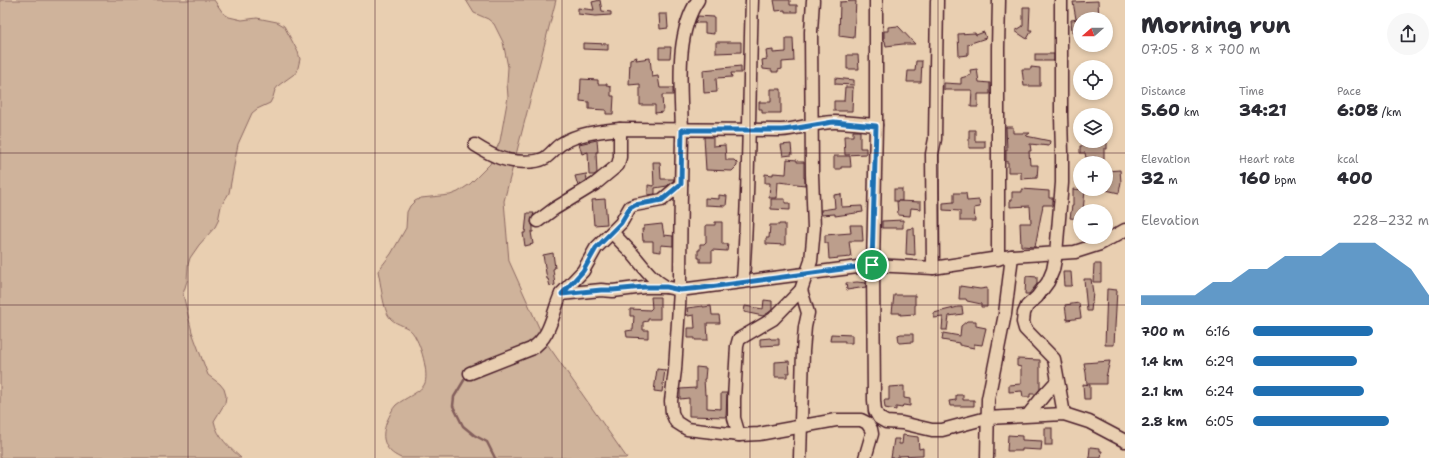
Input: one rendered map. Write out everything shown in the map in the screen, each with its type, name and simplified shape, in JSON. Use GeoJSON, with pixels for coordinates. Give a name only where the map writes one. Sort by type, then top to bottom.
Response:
{"type":"FeatureCollection","features":[{"type":"Feature","properties":{"kind":"street"},"geometry":{"type":"LineString","coordinates":[[698,0],[690,16],[685,36],[681,65],[682,130],[680,290],[675,370],[671,401],[672,413],[676,422],[687,429],[739,435],[759,434],[836,420],[861,420],[867,425],[872,434],[865,458]]}},
{"type":"Feature","properties":{"kind":"street"},"geometry":{"type":"LineString","coordinates":[[743,282],[750,130],[752,0]]}},
{"type":"Feature","properties":{"kind":"street"},"geometry":{"type":"LineString","coordinates":[[739,435],[734,418],[734,399],[737,346],[739,339],[773,319],[800,290],[811,261],[814,228],[811,125],[811,32],[814,0]]}},
{"type":"Feature","properties":{"kind":"street"},"geometry":{"type":"LineString","coordinates":[[876,0],[876,126],[872,265],[874,400],[875,411],[879,418],[886,422]]}},
{"type":"Feature","properties":{"kind":"street"},"geometry":{"type":"LineString","coordinates":[[933,268],[932,154],[935,139],[937,0]]}},
{"type":"Feature","properties":{"kind":"street"},"geometry":{"type":"LineString","coordinates":[[998,259],[999,0]]}},
{"type":"Feature","properties":{"kind":"street"},"geometry":{"type":"LineString","coordinates":[[1061,0],[1062,153],[1056,254],[1053,270],[1048,282],[1037,297],[1027,306],[1024,313],[1023,322],[1025,329],[1054,359],[1064,414]]}},
{"type":"Feature","properties":{"kind":"street"},"geometry":{"type":"LineString","coordinates":[[475,145],[499,158],[531,162],[545,158],[562,144],[581,136],[602,131],[796,129],[811,125],[834,122],[876,126]]}},
{"type":"Feature","properties":{"kind":"street"},"geometry":{"type":"LineString","coordinates":[[538,221],[554,209],[595,184],[618,165],[620,158],[620,130]]}},
{"type":"Feature","properties":{"kind":"street"},"geometry":{"type":"LineString","coordinates":[[470,373],[488,364],[531,349],[538,344],[550,326],[562,294],[583,271],[596,248],[621,223],[632,206],[662,200],[681,184]]}},
{"type":"Feature","properties":{"kind":"street"},"geometry":{"type":"LineString","coordinates":[[562,294],[644,287],[666,287],[680,290],[872,265],[933,268],[1012,256],[1075,252],[1089,248],[1125,230]]}},
{"type":"Feature","properties":{"kind":"street"},"geometry":{"type":"LineString","coordinates":[[612,232],[650,276],[666,287]]}},
{"type":"Feature","properties":{"kind":"street"},"geometry":{"type":"LineString","coordinates":[[987,458],[988,400],[1005,314],[1012,256]]}},
{"type":"Feature","properties":{"kind":"street"},"geometry":{"type":"LineString","coordinates":[[800,290],[808,313],[803,351],[800,458]]}},
{"type":"Feature","properties":{"kind":"street"},"geometry":{"type":"LineString","coordinates":[[1028,415],[1058,381]]}},
{"type":"Feature","properties":{"kind":"street"},"geometry":{"type":"LineString","coordinates":[[867,425],[874,400]]}},
{"type":"Feature","properties":{"kind":"street"},"geometry":{"type":"LineString","coordinates":[[867,425],[886,422],[902,423],[932,430],[942,430],[987,418],[1064,414],[1089,422],[1125,441]]}},
{"type":"Feature","properties":{"kind":"shaded area"},"geometry":{"type":"Polygon","coordinates":[[[0,0],[214,0],[223,13],[229,17],[242,20],[257,18],[277,22],[284,26],[298,52],[300,59],[297,72],[279,85],[275,90],[270,103],[252,113],[238,144],[229,193],[221,206],[218,221],[215,227],[190,258],[187,281],[183,294],[192,332],[208,375],[220,384],[224,389],[226,396],[225,403],[214,421],[216,427],[224,442],[241,458],[0,458],[0,0]]]}},
{"type":"Feature","properties":{"kind":"shaded area"},"geometry":{"type":"Polygon","coordinates":[[[466,0],[556,0],[504,201],[509,261],[545,341],[627,458],[401,458],[390,451],[386,446],[384,430],[392,410],[396,405],[421,389],[425,383],[426,370],[420,346],[413,333],[409,329],[391,319],[387,313],[378,271],[391,254],[406,228],[407,212],[415,201],[421,198],[450,195],[458,192],[470,184],[490,164],[500,141],[508,97],[508,67],[503,42],[494,24],[488,19],[474,13],[466,0]]]}},
{"type":"Feature","properties":{"kind":"building"},"geometry":{"type":"Polygon","coordinates":[[[600,0],[602,11],[611,12],[611,15],[595,16],[578,14],[578,8],[594,10],[592,2],[600,0]]]}},
{"type":"Feature","properties":{"kind":"building"},"geometry":{"type":"Polygon","coordinates":[[[774,0],[790,0],[790,5],[797,5],[797,12],[785,12],[785,10],[776,11],[774,0]]]}},
{"type":"Feature","properties":{"kind":"building"},"geometry":{"type":"Polygon","coordinates":[[[856,1],[854,38],[839,36],[840,2],[856,1]]]}},
{"type":"Feature","properties":{"kind":"building"},"geometry":{"type":"Polygon","coordinates":[[[1098,1],[1099,12],[1075,12],[1073,2],[1098,1]]]}},
{"type":"Feature","properties":{"kind":"building"},"geometry":{"type":"Polygon","coordinates":[[[1023,7],[1030,7],[1029,30],[1032,30],[1027,39],[1015,31],[1023,26],[1023,7]]]}},
{"type":"Feature","properties":{"kind":"building"},"geometry":{"type":"Polygon","coordinates":[[[659,14],[667,14],[668,28],[660,29],[659,14]]]}},
{"type":"Feature","properties":{"kind":"building"},"geometry":{"type":"Polygon","coordinates":[[[698,16],[714,17],[714,34],[705,33],[705,23],[695,23],[698,16]]]}},
{"type":"Feature","properties":{"kind":"building"},"geometry":{"type":"Polygon","coordinates":[[[1071,20],[1073,20],[1072,33],[1071,20]]]}},
{"type":"Feature","properties":{"kind":"building"},"geometry":{"type":"Polygon","coordinates":[[[898,26],[915,44],[886,46],[884,31],[888,31],[888,27],[898,26]]]}},
{"type":"Feature","properties":{"kind":"building"},"geometry":{"type":"Polygon","coordinates":[[[984,32],[986,38],[968,44],[968,55],[959,56],[958,34],[975,33],[976,35],[984,32]]]}},
{"type":"Feature","properties":{"kind":"building"},"geometry":{"type":"Polygon","coordinates":[[[786,38],[793,38],[794,61],[782,62],[782,69],[778,70],[778,72],[763,69],[762,60],[767,59],[766,51],[773,50],[773,53],[786,52],[786,38]]]}},
{"type":"Feature","properties":{"kind":"building"},"geometry":{"type":"Polygon","coordinates":[[[716,42],[741,42],[741,52],[716,53],[716,42]]]}},
{"type":"Feature","properties":{"kind":"building"},"geometry":{"type":"Polygon","coordinates":[[[583,43],[608,44],[608,50],[583,49],[583,43]]]}},
{"type":"Feature","properties":{"kind":"building"},"geometry":{"type":"Polygon","coordinates":[[[659,47],[671,47],[670,58],[659,58],[659,47]]]}},
{"type":"Feature","properties":{"kind":"building"},"geometry":{"type":"Polygon","coordinates":[[[1035,54],[1054,54],[1054,61],[1035,61],[1035,54]]]}},
{"type":"Feature","properties":{"kind":"building"},"geometry":{"type":"Polygon","coordinates":[[[847,55],[858,55],[859,69],[847,69],[847,55]]]}},
{"type":"Feature","properties":{"kind":"building"},"geometry":{"type":"Polygon","coordinates":[[[637,57],[636,60],[650,58],[652,77],[658,76],[660,88],[673,88],[673,95],[662,95],[663,112],[655,113],[655,105],[640,105],[640,84],[629,85],[630,59],[637,57]]]}},
{"type":"Feature","properties":{"kind":"building"},"geometry":{"type":"Polygon","coordinates":[[[916,61],[922,61],[921,82],[907,82],[908,71],[915,71],[916,61]]]}},
{"type":"Feature","properties":{"kind":"building"},"geometry":{"type":"Polygon","coordinates":[[[741,66],[741,73],[731,73],[732,77],[716,78],[717,92],[704,93],[703,70],[741,66]]]}},
{"type":"Feature","properties":{"kind":"building"},"geometry":{"type":"Polygon","coordinates":[[[1031,67],[1040,68],[1040,86],[1024,86],[1022,69],[1031,69],[1031,67]]]}},
{"type":"Feature","properties":{"kind":"building"},"geometry":{"type":"Polygon","coordinates":[[[977,69],[979,82],[990,83],[990,94],[978,94],[978,107],[971,107],[972,90],[944,90],[944,83],[961,84],[961,78],[971,75],[970,70],[977,69]]]}},
{"type":"Feature","properties":{"kind":"building"},"geometry":{"type":"Polygon","coordinates":[[[835,78],[854,80],[854,85],[835,84],[835,78]]]}},
{"type":"Feature","properties":{"kind":"building"},"geometry":{"type":"Polygon","coordinates":[[[581,79],[598,80],[598,84],[607,84],[607,86],[611,87],[611,96],[614,96],[613,114],[606,114],[606,110],[589,109],[589,102],[580,101],[581,79]]]}},
{"type":"Feature","properties":{"kind":"building"},"geometry":{"type":"Polygon","coordinates":[[[845,87],[853,87],[852,111],[834,111],[834,101],[844,101],[845,87]]]}},
{"type":"Feature","properties":{"kind":"building"},"geometry":{"type":"Polygon","coordinates":[[[771,89],[781,89],[781,113],[762,113],[762,109],[759,109],[759,102],[771,102],[771,89]]]}},
{"type":"Feature","properties":{"kind":"building"},"geometry":{"type":"Polygon","coordinates":[[[1006,127],[1013,127],[1013,133],[1030,133],[1026,136],[1050,141],[1049,146],[1030,144],[1030,165],[1038,165],[1037,178],[1021,179],[1021,172],[1008,172],[1008,162],[1006,162],[1006,127]]]}},
{"type":"Feature","properties":{"kind":"building"},"geometry":{"type":"Polygon","coordinates":[[[969,130],[975,130],[975,141],[985,141],[985,148],[969,148],[969,130]]]}},
{"type":"Feature","properties":{"kind":"building"},"geometry":{"type":"Polygon","coordinates":[[[853,131],[860,131],[860,148],[866,148],[866,154],[845,155],[844,136],[853,136],[853,131]]]}},
{"type":"Feature","properties":{"kind":"building"},"geometry":{"type":"Polygon","coordinates":[[[704,137],[713,137],[713,146],[725,145],[726,160],[734,160],[737,163],[737,166],[732,171],[706,170],[704,137]]]}},
{"type":"Feature","properties":{"kind":"building"},"geometry":{"type":"Polygon","coordinates":[[[597,140],[597,173],[594,175],[589,175],[588,152],[582,154],[579,144],[597,140]]]}},
{"type":"Feature","properties":{"kind":"building"},"geometry":{"type":"Polygon","coordinates":[[[791,144],[792,155],[783,156],[781,145],[791,144]]]}},
{"type":"Feature","properties":{"kind":"building"},"geometry":{"type":"Polygon","coordinates":[[[1080,148],[1107,148],[1104,149],[1104,156],[1086,156],[1085,153],[1080,153],[1080,148]]]}},
{"type":"Feature","properties":{"kind":"building"},"geometry":{"type":"Polygon","coordinates":[[[834,156],[850,156],[851,167],[834,169],[834,156]]]}},
{"type":"Feature","properties":{"kind":"building"},"geometry":{"type":"Polygon","coordinates":[[[787,159],[797,160],[797,162],[804,162],[805,185],[778,182],[777,198],[769,198],[770,183],[765,183],[765,174],[786,174],[787,159]]]}},
{"type":"Feature","properties":{"kind":"building"},"geometry":{"type":"Polygon","coordinates":[[[653,162],[660,162],[661,179],[674,180],[667,186],[655,188],[655,194],[648,195],[648,185],[654,186],[653,162]]]}},
{"type":"Feature","properties":{"kind":"building"},"geometry":{"type":"Polygon","coordinates":[[[1113,170],[1120,170],[1121,182],[1119,193],[1113,192],[1113,170]]]}},
{"type":"Feature","properties":{"kind":"building"},"geometry":{"type":"Polygon","coordinates":[[[586,174],[587,180],[578,186],[575,176],[586,174]]]}},
{"type":"Feature","properties":{"kind":"building"},"geometry":{"type":"Polygon","coordinates":[[[894,189],[902,189],[902,201],[894,201],[894,189]]]}},
{"type":"Feature","properties":{"kind":"building"},"geometry":{"type":"Polygon","coordinates":[[[1022,189],[1049,191],[1049,198],[1053,198],[1053,205],[1043,205],[1035,247],[1021,246],[1020,223],[1031,223],[1030,206],[1010,207],[1012,192],[1022,192],[1022,189]]]}},
{"type":"Feature","properties":{"kind":"building"},"geometry":{"type":"Polygon","coordinates":[[[954,193],[966,193],[967,201],[979,200],[980,207],[974,208],[975,221],[960,221],[960,211],[943,210],[943,203],[954,202],[954,193]]]}},
{"type":"Feature","properties":{"kind":"building"},"geometry":{"type":"Polygon","coordinates":[[[841,194],[842,207],[862,206],[863,212],[835,216],[835,214],[821,215],[821,210],[835,208],[834,195],[841,194]]]}},
{"type":"Feature","properties":{"kind":"building"},"geometry":{"type":"Polygon","coordinates":[[[719,195],[727,196],[726,206],[705,205],[705,198],[719,199],[719,195]]]}},
{"type":"Feature","properties":{"kind":"building"},"geometry":{"type":"Polygon","coordinates":[[[1073,196],[1084,196],[1084,204],[1073,204],[1073,196]]]}},
{"type":"Feature","properties":{"kind":"building"},"geometry":{"type":"Polygon","coordinates":[[[605,199],[607,224],[594,225],[592,200],[605,199]]]}},
{"type":"Feature","properties":{"kind":"building"},"geometry":{"type":"Polygon","coordinates":[[[771,199],[785,199],[785,203],[790,203],[790,210],[771,209],[771,199]]]}},
{"type":"Feature","properties":{"kind":"building"},"geometry":{"type":"Polygon","coordinates":[[[897,201],[921,202],[921,209],[911,208],[910,216],[898,215],[897,201]]]}},
{"type":"Feature","properties":{"kind":"building"},"geometry":{"type":"Polygon","coordinates":[[[1073,206],[1073,218],[1070,218],[1073,206]]]}},
{"type":"Feature","properties":{"kind":"building"},"geometry":{"type":"Polygon","coordinates":[[[527,213],[534,213],[531,222],[533,227],[533,232],[531,232],[533,244],[525,246],[523,233],[525,233],[527,213]]]}},
{"type":"Feature","properties":{"kind":"building"},"geometry":{"type":"Polygon","coordinates":[[[903,220],[903,228],[882,228],[882,221],[903,220]]]}},
{"type":"Feature","properties":{"kind":"building"},"geometry":{"type":"Polygon","coordinates":[[[715,222],[722,222],[722,244],[728,244],[727,251],[712,250],[712,262],[700,262],[700,258],[698,258],[698,250],[700,250],[700,244],[704,244],[706,242],[706,225],[715,225],[715,222]]]}},
{"type":"Feature","properties":{"kind":"building"},"geometry":{"type":"Polygon","coordinates":[[[662,224],[664,235],[673,236],[673,246],[661,245],[661,252],[653,251],[653,241],[643,241],[642,229],[644,229],[644,226],[662,224]]]}},
{"type":"Feature","properties":{"kind":"building"},"geometry":{"type":"Polygon","coordinates":[[[785,224],[785,245],[766,244],[766,238],[769,238],[770,225],[785,224]]]}},
{"type":"Feature","properties":{"kind":"building"},"geometry":{"type":"Polygon","coordinates":[[[850,225],[862,225],[863,241],[849,241],[851,257],[829,259],[828,243],[825,243],[825,235],[851,233],[850,225]]]}},
{"type":"Feature","properties":{"kind":"building"},"geometry":{"type":"Polygon","coordinates":[[[914,228],[915,255],[906,254],[907,229],[914,228]]]}},
{"type":"Feature","properties":{"kind":"building"},"geometry":{"type":"Polygon","coordinates":[[[553,253],[555,285],[550,286],[547,279],[543,255],[553,253]]]}},
{"type":"Feature","properties":{"kind":"building"},"geometry":{"type":"Polygon","coordinates":[[[1094,264],[1101,264],[1101,282],[1093,282],[1094,264]]]}},
{"type":"Feature","properties":{"kind":"building"},"geometry":{"type":"Polygon","coordinates":[[[1063,272],[1071,272],[1071,286],[1064,286],[1063,272]]]}},
{"type":"Feature","properties":{"kind":"building"},"geometry":{"type":"Polygon","coordinates":[[[1026,276],[1037,277],[1037,284],[1029,294],[1025,294],[1026,276]]]}},
{"type":"Feature","properties":{"kind":"building"},"geometry":{"type":"Polygon","coordinates":[[[1084,279],[1091,279],[1093,293],[1091,311],[1087,311],[1084,279]]]}},
{"type":"Feature","properties":{"kind":"building"},"geometry":{"type":"Polygon","coordinates":[[[846,283],[866,283],[866,287],[847,290],[846,283]]]}},
{"type":"Feature","properties":{"kind":"building"},"geometry":{"type":"Polygon","coordinates":[[[960,286],[980,289],[987,288],[987,307],[981,307],[981,304],[967,301],[966,299],[959,299],[960,286]]]}},
{"type":"Feature","properties":{"kind":"building"},"geometry":{"type":"Polygon","coordinates":[[[1107,289],[1117,290],[1114,345],[1105,345],[1107,289]]]}},
{"type":"Feature","properties":{"kind":"building"},"geometry":{"type":"Polygon","coordinates":[[[894,295],[915,295],[915,314],[900,315],[900,313],[892,313],[894,295]]]}},
{"type":"Feature","properties":{"kind":"building"},"geometry":{"type":"Polygon","coordinates":[[[651,297],[660,297],[660,319],[648,319],[648,321],[643,322],[643,330],[648,330],[648,338],[627,337],[626,331],[633,330],[634,316],[630,316],[630,309],[650,310],[652,308],[651,297]]]}},
{"type":"Feature","properties":{"kind":"building"},"geometry":{"type":"Polygon","coordinates":[[[764,300],[772,301],[772,310],[763,316],[744,312],[745,306],[763,309],[764,300]]]}},
{"type":"Feature","properties":{"kind":"building"},"geometry":{"type":"Polygon","coordinates":[[[1079,303],[1081,318],[1067,320],[1065,305],[1079,303]]]}},
{"type":"Feature","properties":{"kind":"building"},"geometry":{"type":"Polygon","coordinates":[[[711,306],[712,315],[719,315],[720,323],[707,323],[708,340],[695,340],[695,338],[688,338],[688,328],[695,328],[694,315],[688,316],[687,308],[711,306]]]}},
{"type":"Feature","properties":{"kind":"building"},"geometry":{"type":"Polygon","coordinates":[[[962,307],[963,314],[949,316],[947,330],[942,330],[943,317],[934,318],[934,313],[962,307]]]}},
{"type":"Feature","properties":{"kind":"building"},"geometry":{"type":"Polygon","coordinates":[[[967,321],[976,321],[976,326],[986,328],[982,345],[974,344],[974,348],[959,345],[959,343],[942,340],[943,333],[960,336],[961,326],[967,321]]]}},
{"type":"Feature","properties":{"kind":"building"},"geometry":{"type":"Polygon","coordinates":[[[831,334],[852,335],[852,343],[845,343],[845,341],[830,341],[831,334]]]}},
{"type":"Feature","properties":{"kind":"building"},"geometry":{"type":"Polygon","coordinates":[[[913,334],[913,342],[899,343],[898,335],[913,334]]]}},
{"type":"Feature","properties":{"kind":"building"},"geometry":{"type":"Polygon","coordinates":[[[760,339],[779,339],[779,345],[760,346],[760,339]]]}},
{"type":"Feature","properties":{"kind":"building"},"geometry":{"type":"Polygon","coordinates":[[[1017,359],[1040,360],[1040,389],[1036,394],[1030,394],[1030,397],[1023,397],[1022,391],[1009,392],[1009,385],[1021,384],[1021,367],[1017,366],[1017,359]]]}},
{"type":"Feature","properties":{"kind":"building"},"geometry":{"type":"Polygon","coordinates":[[[789,361],[790,373],[787,373],[787,377],[775,377],[775,362],[789,361]]]}},
{"type":"Feature","properties":{"kind":"building"},"geometry":{"type":"Polygon","coordinates":[[[1110,361],[1106,384],[1087,384],[1084,363],[1110,361]]]}},
{"type":"Feature","properties":{"kind":"building"},"geometry":{"type":"Polygon","coordinates":[[[696,367],[706,368],[704,379],[705,395],[707,395],[707,408],[721,409],[721,393],[727,393],[726,417],[689,416],[689,398],[680,399],[680,389],[696,388],[696,367]]]}},
{"type":"Feature","properties":{"kind":"building"},"geometry":{"type":"Polygon","coordinates":[[[657,369],[665,370],[662,392],[654,391],[657,369]]]}},
{"type":"Feature","properties":{"kind":"building"},"geometry":{"type":"Polygon","coordinates":[[[1083,384],[1090,385],[1090,399],[1084,399],[1083,384]]]}},
{"type":"Feature","properties":{"kind":"building"},"geometry":{"type":"Polygon","coordinates":[[[904,386],[904,398],[910,399],[910,406],[903,405],[902,408],[896,407],[896,410],[885,408],[884,400],[889,400],[889,387],[904,386]]]}},
{"type":"Feature","properties":{"kind":"building"},"geometry":{"type":"Polygon","coordinates":[[[956,395],[963,395],[963,400],[974,400],[974,406],[950,406],[949,401],[956,400],[956,395]]]}},
{"type":"Feature","properties":{"kind":"building"},"geometry":{"type":"Polygon","coordinates":[[[1045,428],[1052,428],[1052,445],[1045,445],[1045,428]]]}},
{"type":"Feature","properties":{"kind":"building"},"geometry":{"type":"Polygon","coordinates":[[[903,435],[918,437],[919,449],[923,448],[923,455],[898,456],[898,458],[891,458],[894,439],[899,439],[899,444],[902,444],[903,435]]]}},
{"type":"Feature","properties":{"kind":"building"},"geometry":{"type":"Polygon","coordinates":[[[1008,435],[1022,436],[1022,440],[1042,441],[1041,450],[1022,449],[1022,451],[1007,451],[1008,435]]]}},
{"type":"Feature","properties":{"kind":"building"},"geometry":{"type":"Polygon","coordinates":[[[1090,447],[1100,448],[1100,451],[1102,451],[1101,458],[1089,458],[1090,447]]]}},
{"type":"Feature","properties":{"kind":"waterway"},"geometry":{"type":"LineString","coordinates":[[466,377],[454,397],[453,406],[463,426],[474,435],[487,442],[495,458]]}},
{"type":"Feature","properties":{"kind":"route"},"geometry":{"type":"LineString","coordinates":[[834,122],[876,126],[872,265],[702,288],[680,290],[666,287],[644,287],[562,294],[583,271],[596,248],[616,229],[632,206],[662,200],[681,184],[682,130],[782,130],[834,122]]}}]}
